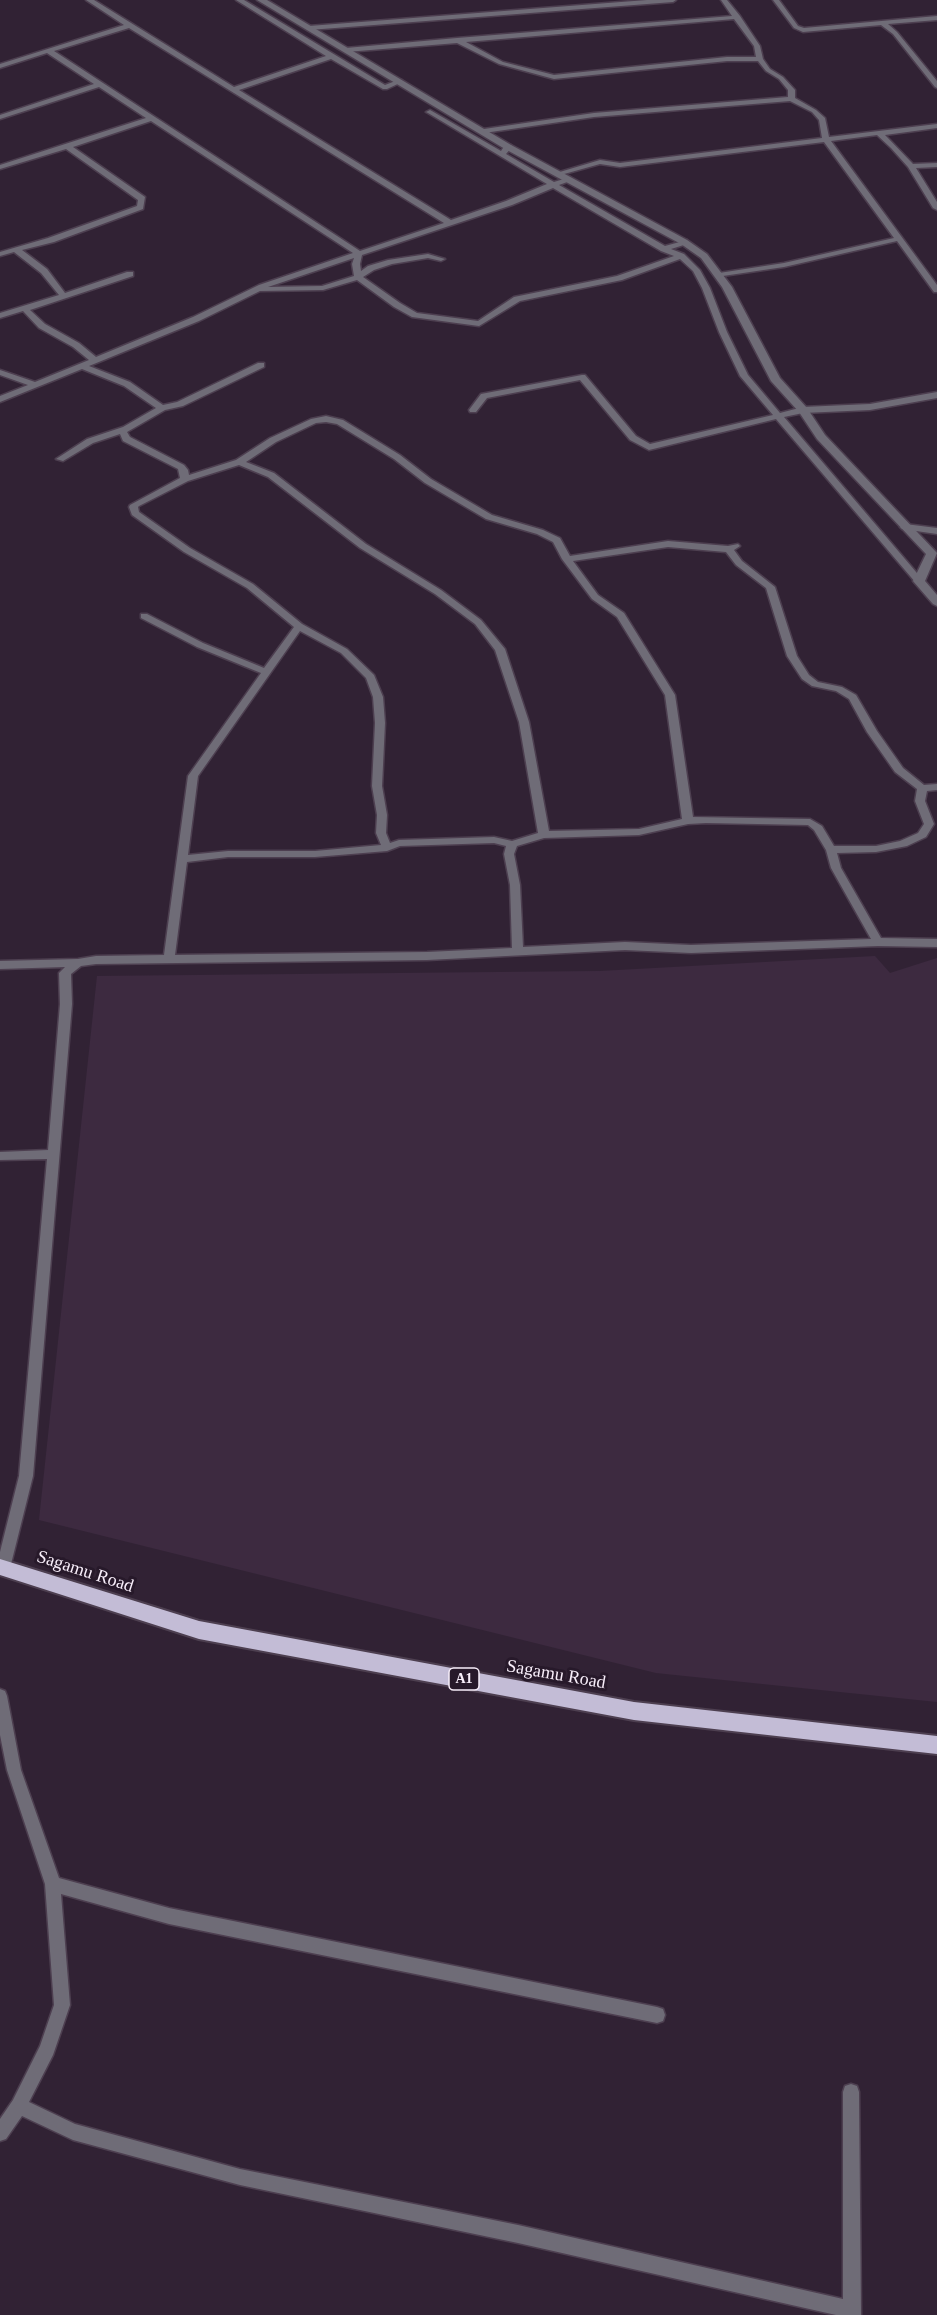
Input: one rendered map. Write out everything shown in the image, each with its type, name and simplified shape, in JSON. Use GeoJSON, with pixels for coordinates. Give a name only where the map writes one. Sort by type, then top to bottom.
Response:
{"type":"FeatureCollection","features":[{"type":"Feature","properties":{"kind":"highway","name":"Sagamu Road"},"geometry":{"type":"LineString","coordinates":[[1,1567],[199,1630],[634,1711],[937,1745]]}},
{"type":"Feature","properties":{"kind":"street"},"geometry":{"type":"LineString","coordinates":[[89,0],[450,223]]}},
{"type":"Feature","properties":{"kind":"street"},"geometry":{"type":"LineString","coordinates":[[239,0],[385,88],[400,81]]}},
{"type":"Feature","properties":{"kind":"street"},"geometry":{"type":"LineString","coordinates":[[261,0],[484,131],[505,151],[556,185],[664,249],[681,256],[696,270],[706,288],[723,332],[744,376],[937,602]]}},
{"type":"Feature","properties":{"kind":"street"},"geometry":{"type":"LineString","coordinates":[[309,28],[674,0]]}},
{"type":"Feature","properties":{"kind":"street"},"geometry":{"type":"LineString","coordinates":[[724,0],[757,46],[760,59],[768,70],[781,78],[792,90],[791,99]]}},
{"type":"Feature","properties":{"kind":"street"},"geometry":{"type":"LineString","coordinates":[[776,0],[796,27],[803,30],[937,18]]}},
{"type":"Feature","properties":{"kind":"street"},"geometry":{"type":"LineString","coordinates":[[346,50],[738,17]]}},
{"type":"Feature","properties":{"kind":"street"},"geometry":{"type":"LineString","coordinates":[[0,66],[130,24]]}},
{"type":"Feature","properties":{"kind":"street"},"geometry":{"type":"LineString","coordinates":[[884,24],[902,41],[937,86]]}},
{"type":"Feature","properties":{"kind":"street"},"geometry":{"type":"LineString","coordinates":[[457,40],[501,63],[554,77],[727,59],[760,59]]}},
{"type":"Feature","properties":{"kind":"street"},"geometry":{"type":"LineString","coordinates":[[47,50],[359,254]]}},
{"type":"Feature","properties":{"kind":"street"},"geometry":{"type":"LineString","coordinates":[[234,89],[332,56]]}},
{"type":"Feature","properties":{"kind":"street"},"geometry":{"type":"LineString","coordinates":[[0,117],[100,84]]}},
{"type":"Feature","properties":{"kind":"street"},"geometry":{"type":"LineString","coordinates":[[484,131],[594,115],[791,99],[814,111],[822,120],[826,139],[937,290]]}},
{"type":"Feature","properties":{"kind":"street"},"geometry":{"type":"LineString","coordinates":[[430,112],[505,151],[562,176],[684,242],[711,262],[775,379],[803,410],[821,437],[932,554],[919,581]]}},
{"type":"Feature","properties":{"kind":"street"},"geometry":{"type":"LineString","coordinates":[[0,167],[151,118]]}},
{"type":"Feature","properties":{"kind":"street"},"geometry":{"type":"LineString","coordinates":[[0,399],[93,359],[196,319],[255,290],[556,185],[562,176],[600,162],[620,165],[733,149],[811,143],[826,139],[937,126]]}},
{"type":"Feature","properties":{"kind":"street"},"geometry":{"type":"LineString","coordinates":[[880,134],[911,165],[937,208]]}},
{"type":"Feature","properties":{"kind":"street"},"geometry":{"type":"LineString","coordinates":[[0,254],[51,240],[142,204],[136,195],[67,146]]}},
{"type":"Feature","properties":{"kind":"street"},"geometry":{"type":"LineString","coordinates":[[911,165],[937,165]]}},
{"type":"Feature","properties":{"kind":"street"},"geometry":{"type":"LineString","coordinates":[[719,275],[784,265],[898,239]]}},
{"type":"Feature","properties":{"kind":"street"},"geometry":{"type":"LineString","coordinates":[[664,249],[684,242]]}},
{"type":"Feature","properties":{"kind":"street"},"geometry":{"type":"LineString","coordinates":[[16,250],[44,271],[63,295]]}},
{"type":"Feature","properties":{"kind":"street"},"geometry":{"type":"LineString","coordinates":[[359,254],[356,264],[358,277],[409,312],[474,324],[517,299],[619,278],[681,256]]}},
{"type":"Feature","properties":{"kind":"street"},"geometry":{"type":"LineString","coordinates":[[255,290],[323,288],[358,277],[371,268],[391,262],[428,256],[441,259]]}},
{"type":"Feature","properties":{"kind":"street"},"geometry":{"type":"LineString","coordinates":[[0,316],[130,274]]}},
{"type":"Feature","properties":{"kind":"street"},"geometry":{"type":"LineString","coordinates":[[26,308],[26,312],[42,326],[76,345],[93,359]]}},
{"type":"Feature","properties":{"kind":"street"},"geometry":{"type":"LineString","coordinates":[[80,365],[127,384],[162,408]]}},
{"type":"Feature","properties":{"kind":"street"},"geometry":{"type":"LineString","coordinates":[[60,459],[90,441],[126,429],[162,408],[180,404],[261,365]]}},
{"type":"Feature","properties":{"kind":"street"},"geometry":{"type":"LineString","coordinates":[[0,372],[34,384]]}},
{"type":"Feature","properties":{"kind":"street"},"geometry":{"type":"LineString","coordinates":[[473,410],[484,396],[582,377],[633,438],[646,447],[803,410],[870,407],[937,395]]}},
{"type":"Feature","properties":{"kind":"street"},"geometry":{"type":"LineString","coordinates":[[927,397],[937,406]]}},
{"type":"Feature","properties":{"kind":"street"},"geometry":{"type":"LineString","coordinates":[[387,848],[381,833],[382,815],[377,786],[380,723],[378,697],[371,677],[344,651],[299,626],[250,586],[187,550],[135,513],[133,507],[185,479],[239,462],[273,440],[314,421],[326,419],[340,422],[404,462],[428,481],[489,517],[518,527],[540,531],[557,540],[567,559],[595,597],[621,615],[670,695],[688,821]]}},
{"type":"Feature","properties":{"kind":"street"},"geometry":{"type":"LineString","coordinates":[[126,429],[123,432],[126,439],[181,467],[184,470],[185,479]]}},
{"type":"Feature","properties":{"kind":"street"},"geometry":{"type":"LineString","coordinates":[[239,462],[271,475],[363,546],[438,592],[478,622],[500,649],[524,722],[544,835]]}},
{"type":"Feature","properties":{"kind":"street"},"geometry":{"type":"LineString","coordinates":[[905,527],[937,531]]}},
{"type":"Feature","properties":{"kind":"street"},"geometry":{"type":"LineString","coordinates":[[567,559],[668,544],[732,547],[739,563],[770,587],[792,656],[805,677],[815,684],[839,689],[853,698],[872,732],[899,770],[922,788],[937,787]]}},
{"type":"Feature","properties":{"kind":"street"},"geometry":{"type":"LineString","coordinates":[[144,616],[200,645],[266,672]]}},
{"type":"Feature","properties":{"kind":"street"},"geometry":{"type":"LineString","coordinates":[[169,959],[193,776],[299,626]]}},
{"type":"Feature","properties":{"kind":"street"},"geometry":{"type":"LineString","coordinates":[[831,850],[876,849],[903,844],[922,835],[928,824],[920,801],[922,788]]}},
{"type":"Feature","properties":{"kind":"street"},"geometry":{"type":"LineString","coordinates":[[183,859],[228,854],[287,855],[387,848],[399,843],[494,840],[512,844],[544,835],[639,832],[688,821],[810,822],[818,828],[831,850],[836,868],[878,942]]}},
{"type":"Feature","properties":{"kind":"street"},"geometry":{"type":"LineString","coordinates":[[512,844],[509,854],[515,885],[518,951]]}},
{"type":"Feature","properties":{"kind":"street"},"geometry":{"type":"LineString","coordinates":[[0,965],[78,963],[96,960],[427,956],[625,946],[700,949],[878,942],[937,943]]}},
{"type":"Feature","properties":{"kind":"street"},"geometry":{"type":"LineString","coordinates":[[1,1567],[26,1476],[66,1004],[65,973],[78,963]]}},
{"type":"Feature","properties":{"kind":"street"},"geometry":{"type":"LineString","coordinates":[[0,1156],[52,1154]]}},
{"type":"Feature","properties":{"kind":"street"},"geometry":{"type":"LineString","coordinates":[[0,1696],[14,1770],[52,1884],[62,2005],[47,2049],[19,2106],[0,2133]]}},
{"type":"Feature","properties":{"kind":"street"},"geometry":{"type":"LineString","coordinates":[[52,1884],[169,1916],[657,2015]]}},
{"type":"Feature","properties":{"kind":"street"},"geometry":{"type":"LineString","coordinates":[[19,2106],[73,2132],[240,2177],[518,2234],[852,2313],[850,2092]]}},
{"type":"Feature","properties":{"kind":"shaded area"},"geometry":{"type":"Polygon","coordinates":[[[875,956],[890,973],[937,958],[937,1702],[656,1673],[39,1520],[97,976],[600,971],[875,956]]]}}]}
